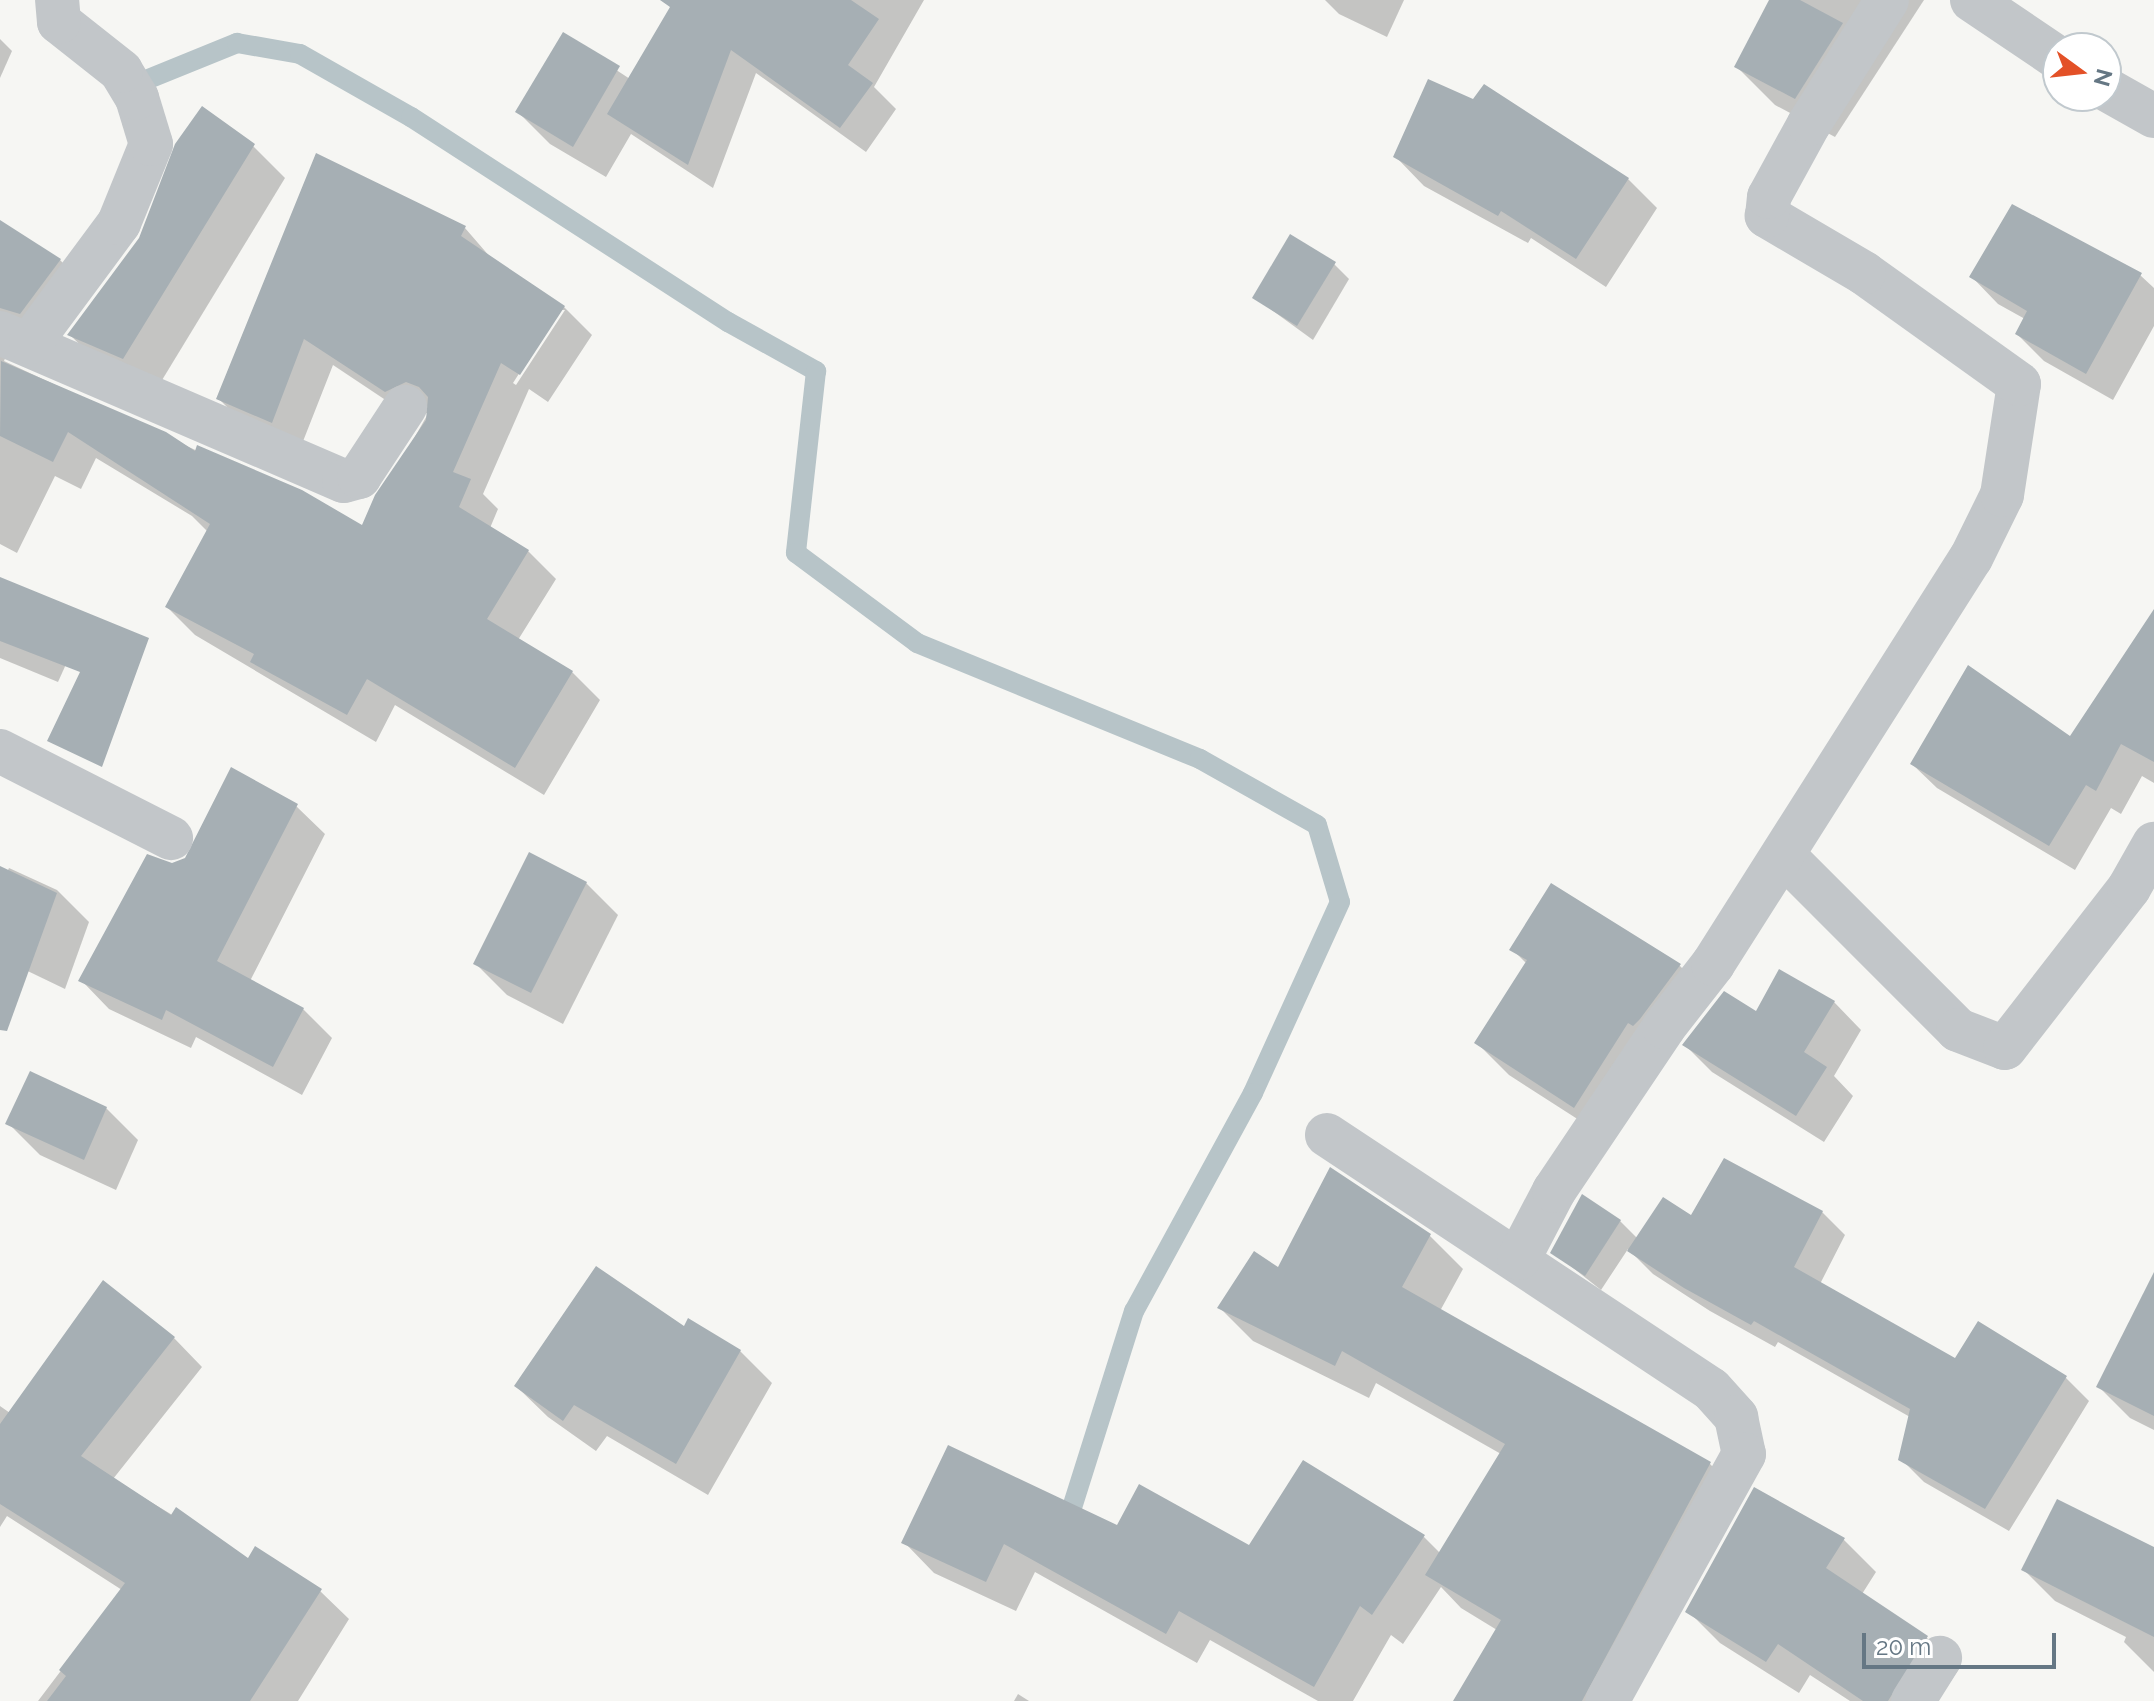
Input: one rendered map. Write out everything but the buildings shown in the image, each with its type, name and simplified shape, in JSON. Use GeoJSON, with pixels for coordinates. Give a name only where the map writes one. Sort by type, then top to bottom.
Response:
{"type":"FeatureCollection","features":[{"type":"Feature","properties":{"kind":"street"},"geometry":{"type":"LineString","coordinates":[[57,0],[59,22],[121,71],[137,98],[151,144],[119,223],[15,338],[344,481],[359,477],[405,407]]}},
{"type":"Feature","properties":{"kind":"street"},"geometry":{"type":"LineString","coordinates":[[1519,1258],[1554,1191],[1783,855],[1971,558],[2002,495],[2019,384],[1864,273],[1767,216],[1769,197],[1802,136],[1887,0]]}},
{"type":"Feature","properties":{"kind":"street"},"geometry":{"type":"LineString","coordinates":[[1972,0],[2042,47]]}},
{"type":"Feature","properties":{"kind":"street"},"geometry":{"type":"LineString","coordinates":[[2122,98],[2154,116]]}},
{"type":"Feature","properties":{"kind":"street"},"geometry":{"type":"LineString","coordinates":[[0,751],[171,838]]}},
{"type":"Feature","properties":{"kind":"street"},"geometry":{"type":"LineString","coordinates":[[1783,855],[1958,1030],[2005,1048],[2129,888],[2154,844]]}},
{"type":"Feature","properties":{"kind":"street"},"geometry":{"type":"LineString","coordinates":[[1327,1135],[1519,1258],[1711,1389],[1736,1417],[1744,1454],[1607,1701]]}},
{"type":"Feature","properties":{"kind":"street"},"geometry":{"type":"LineString","coordinates":[[1913,1701],[1940,1658]]}},
{"type":"Feature","properties":{"kind":"waterway"},"geometry":{"type":"LineString","coordinates":[[125,81],[141,82],[237,43],[300,54],[411,117],[728,322],[816,371],[796,553],[917,643],[1200,759],[1317,825],[1340,902],[1253,1093],[1134,1311],[1065,1530]]}}]}
